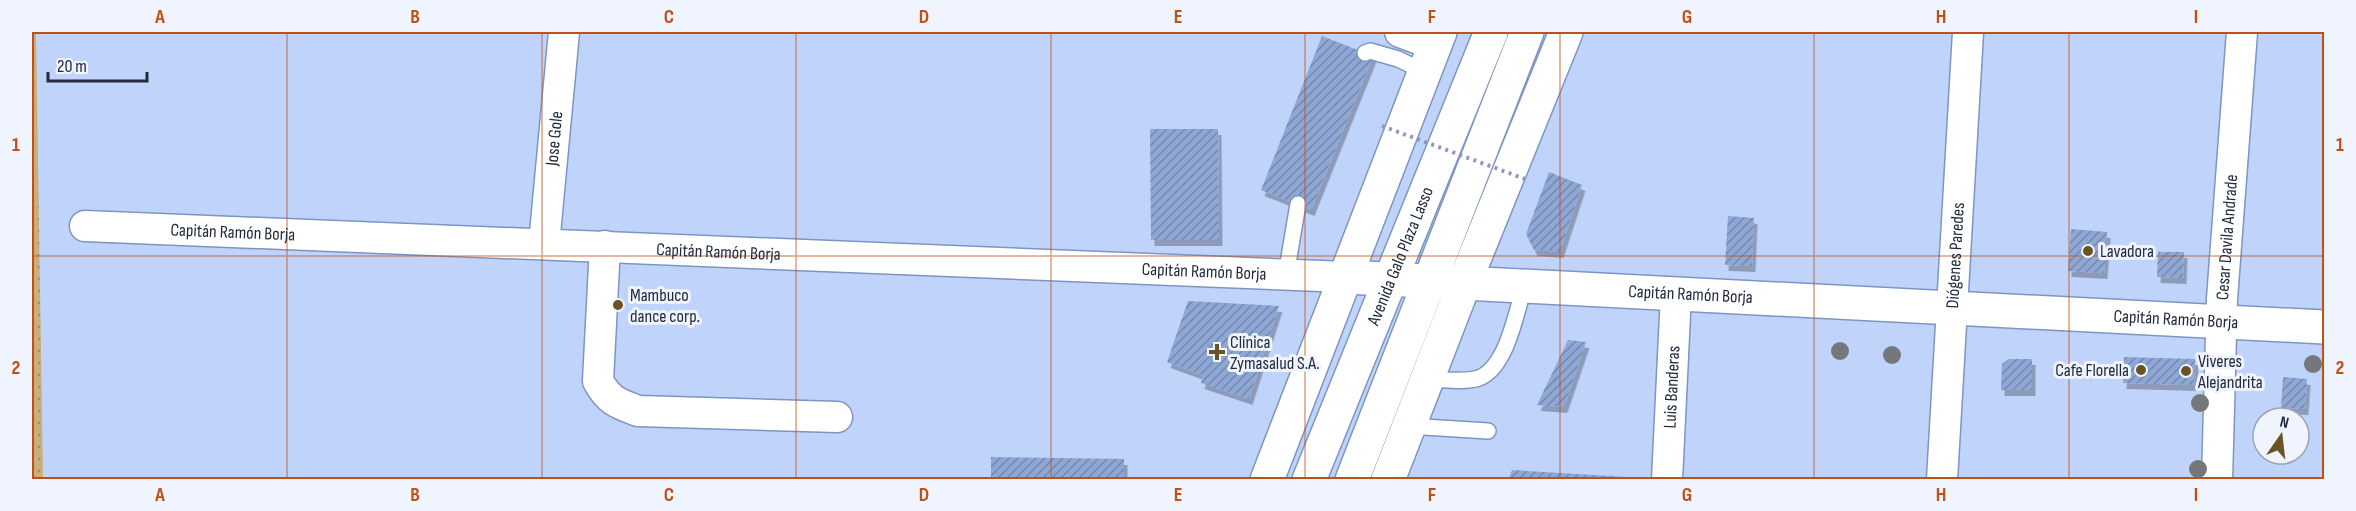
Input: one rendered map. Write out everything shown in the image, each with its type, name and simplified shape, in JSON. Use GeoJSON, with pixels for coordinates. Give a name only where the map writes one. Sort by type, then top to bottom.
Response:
{"type":"FeatureCollection","features":[{"type":"Feature","properties":{"kind":"main road","name":"Avenida Galo Plaza Lasso"},"geometry":{"type":"LineString","coordinates":[[1309,480],[1491,32]]}},
{"type":"Feature","properties":{"kind":"main road","name":"Avenida Galo Plaza Lasso"},"geometry":{"type":"LineString","coordinates":[[1352,480],[1527,32]]}},
{"type":"Feature","properties":{"kind":"main road"},"geometry":{"type":"LineString","coordinates":[[1388,480],[1566,32]]}},
{"type":"Feature","properties":{"kind":"main road"},"geometry":{"type":"LineString","coordinates":[[1267,480],[1433,49]]}},
{"type":"Feature","properties":{"kind":"main road","name":"Capitán Ramón Borja"},"geometry":{"type":"LineString","coordinates":[[1346,277],[1951,306],[2325,327]]}},
{"type":"Feature","properties":{"kind":"street","name":"Jose Gole"},"geometry":{"type":"LineString","coordinates":[[544,244],[564,32]]}},
{"type":"Feature","properties":{"kind":"street"},"geometry":{"type":"LineString","coordinates":[[1400,32],[1433,49]]}},
{"type":"Feature","properties":{"kind":"street","name":"Diógenes Paredes"},"geometry":{"type":"LineString","coordinates":[[1942,480],[1968,32]]}},
{"type":"Feature","properties":{"kind":"street","name":"Cesar Davila Andrade"},"geometry":{"type":"LineString","coordinates":[[2217,480],[2222,322],[2242,32]]}},
{"type":"Feature","properties":{"kind":"street","name":"Capitán Ramón Borja"},"geometry":{"type":"LineString","coordinates":[[85,226],[1346,277]]}},
{"type":"Feature","properties":{"kind":"street"},"geometry":{"type":"LineString","coordinates":[[605,246],[598,381],[605,393],[615,402],[638,411],[837,417]]}},
{"type":"Feature","properties":{"kind":"street","name":"Luis Banderas"},"geometry":{"type":"LineString","coordinates":[[1667,480],[1676,294]]}},
{"type":"Feature","properties":{"kind":"lane"},"geometry":{"type":"LineString","coordinates":[[1365,53],[1370,51],[1398,59],[1433,49]]}},
{"type":"Feature","properties":{"kind":"lane"},"geometry":{"type":"LineString","coordinates":[[1286,275],[1298,204]]}},
{"type":"Feature","properties":{"kind":"lane"},"geometry":{"type":"LineString","coordinates":[[1427,379],[1469,380],[1481,377],[1497,362],[1509,339],[1524,287]]}},
{"type":"Feature","properties":{"kind":"lane"},"geometry":{"type":"LineString","coordinates":[[1408,426],[1488,431]]}},
{"type":"Feature","properties":{"kind":"path"},"geometry":{"type":"LineString","coordinates":[[1382,126],[1525,179]]}},
{"type":"Feature","properties":{"kind":"shaded area"},"geometry":{"type":"Polygon","coordinates":[[[32,32],[36,32],[43,480],[32,479],[32,32]]]}},
{"type":"Feature","properties":{"kind":"building"},"geometry":{"type":"Polygon","coordinates":[[[1322,36],[1373,56],[1311,210],[1261,190],[1322,36]]]}},
{"type":"Feature","properties":{"kind":"building"},"geometry":{"type":"Polygon","coordinates":[[[1150,129],[1218,129],[1219,240],[1151,240],[1150,129]]]}},
{"type":"Feature","properties":{"kind":"building"},"geometry":{"type":"Polygon","coordinates":[[[1549,172],[1582,185],[1560,252],[1534,250],[1526,234],[1549,172]]]}},
{"type":"Feature","properties":{"kind":"building"},"geometry":{"type":"Polygon","coordinates":[[[1728,216],[1754,218],[1752,266],[1725,265],[1728,216]]]}},
{"type":"Feature","properties":{"kind":"building","name":"Lavadora"},"geometry":{"type":"Polygon","coordinates":[[[2071,229],[2107,232],[2104,273],[2068,271],[2071,229]]]}},
{"type":"Feature","properties":{"kind":"building"},"geometry":{"type":"Polygon","coordinates":[[[2158,252],[2184,252],[2183,278],[2157,277],[2158,252]]]}},
{"type":"Feature","properties":{"kind":"building","name":"Clínica Zymasalud S.A."},"geometry":{"type":"Polygon","coordinates":[[[1188,301],[1279,306],[1249,399],[1201,383],[1203,375],[1167,362],[1188,301]]]}},
{"type":"Feature","properties":{"kind":"building"},"geometry":{"type":"Polygon","coordinates":[[[1568,340],[1586,342],[1564,407],[1537,405],[1568,340]]]}},
{"type":"Feature","properties":{"kind":"building"},"geometry":{"type":"Polygon","coordinates":[[[2124,357],[2195,359],[2194,385],[2123,383],[2124,357]]]}},
{"type":"Feature","properties":{"kind":"building"},"geometry":{"type":"Polygon","coordinates":[[[2009,359],[2032,359],[2032,390],[2001,390],[2002,364],[2009,359]]]}},
{"type":"Feature","properties":{"kind":"building"},"geometry":{"type":"Polygon","coordinates":[[[2283,377],[2307,379],[2305,406],[2281,406],[2283,377]]]}},
{"type":"Feature","properties":{"kind":"building"},"geometry":{"type":"Polygon","coordinates":[[[991,457],[1124,459],[1124,480],[991,480],[991,457]]]}},
{"type":"Feature","properties":{"kind":"building"},"geometry":{"type":"Polygon","coordinates":[[[1512,470],[1643,478],[1643,480],[1508,480],[1512,470]]]}},
{"type":"Feature","properties":{"kind":"place","name":"Lavadora"},"geometry":{"type":"Point","coordinates":[2088,251]}},
{"type":"Feature","properties":{"kind":"place","name":"Mambuco dance corp."},"geometry":{"type":"Point","coordinates":[618,305]}},
{"type":"Feature","properties":{"kind":"place","name":"Clínica Zymasalud S.A."},"geometry":{"type":"Point","coordinates":[1217,352]}},
{"type":"Feature","properties":{"kind":"place","name":"Cafe Florella"},"geometry":{"type":"Point","coordinates":[2141,370]}},
{"type":"Feature","properties":{"kind":"place","name":"Viveres Alejandrita"},"geometry":{"type":"Point","coordinates":[2186,371]}}]}
